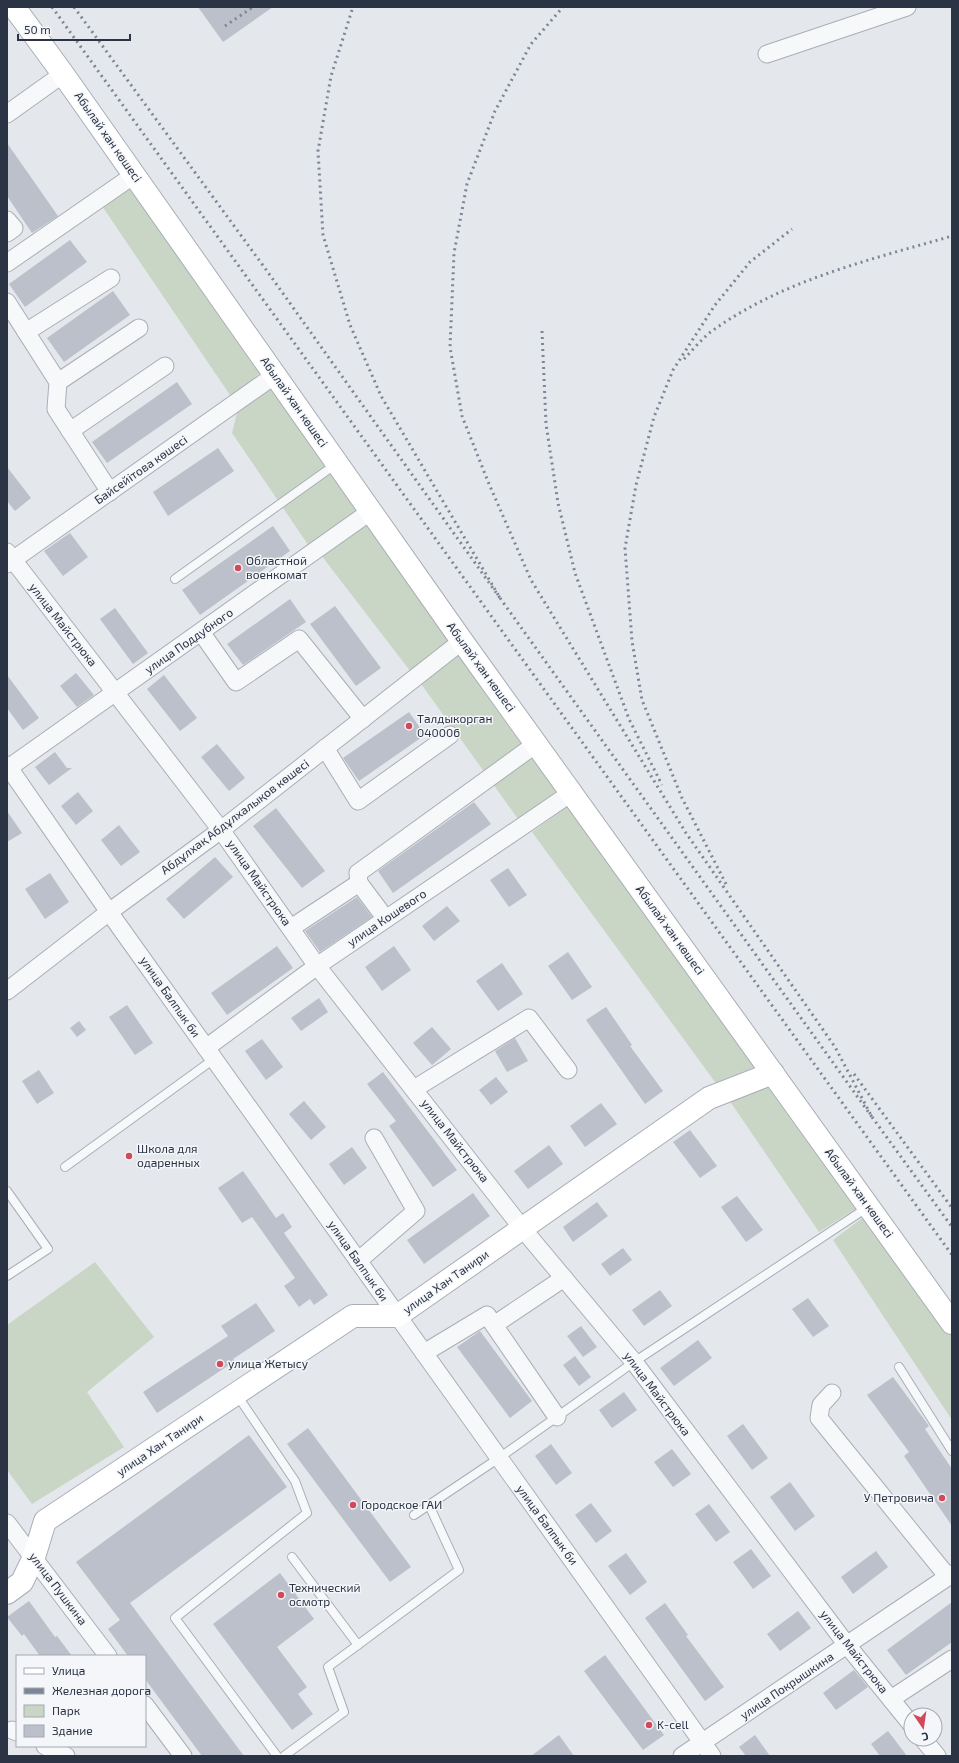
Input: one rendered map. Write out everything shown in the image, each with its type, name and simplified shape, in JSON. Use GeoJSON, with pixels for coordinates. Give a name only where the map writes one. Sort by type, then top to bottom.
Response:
{"type":"FeatureCollection","features":[{"type":"Feature","properties":{"kind":"main road","name":"Абылай хан көшесі"},"geometry":{"type":"LineString","coordinates":[[14,7],[63,74],[462,641],[952,1323]]}},
{"type":"Feature","properties":{"kind":"main road","name":"улица Хан Танири"},"geometry":{"type":"LineString","coordinates":[[7,1593],[22,1582],[34,1557],[45,1521],[353,1316],[397,1316],[709,1098],[773,1073]]}},
{"type":"Feature","properties":{"kind":"street"},"geometry":{"type":"LineString","coordinates":[[767,54],[907,7]]}},
{"type":"Feature","properties":{"kind":"street"},"geometry":{"type":"LineString","coordinates":[[7,114],[63,74]]}},
{"type":"Feature","properties":{"kind":"street"},"geometry":{"type":"LineString","coordinates":[[7,263],[134,175]]}},
{"type":"Feature","properties":{"kind":"street"},"geometry":{"type":"LineString","coordinates":[[7,220],[14,228],[7,233]]}},
{"type":"Feature","properties":{"kind":"street"},"geometry":{"type":"LineString","coordinates":[[26,332],[111,278]]}},
{"type":"Feature","properties":{"kind":"street"},"geometry":{"type":"LineString","coordinates":[[7,302],[58,382],[56,408],[110,492]]}},
{"type":"Feature","properties":{"kind":"street"},"geometry":{"type":"LineString","coordinates":[[58,382],[139,328]]}},
{"type":"Feature","properties":{"kind":"street"},"geometry":{"type":"LineString","coordinates":[[70,431],[165,366]]}},
{"type":"Feature","properties":{"kind":"street","name":"Байсейітова көшесі"},"geometry":{"type":"LineString","coordinates":[[9,559],[110,492],[275,375]]}},
{"type":"Feature","properties":{"kind":"street","name":"улица Поддубного"},"geometry":{"type":"LineString","coordinates":[[8,767],[116,693],[371,511]]}},
{"type":"Feature","properties":{"kind":"street","name":"улица Майстрюка"},"geometry":{"type":"LineString","coordinates":[[9,559],[116,693],[221,830],[317,966],[522,1228],[634,1362],[847,1645],[903,1714]]}},
{"type":"Feature","properties":{"kind":"street"},"geometry":{"type":"LineString","coordinates":[[201,632],[236,682],[299,639],[363,719]]}},
{"type":"Feature","properties":{"kind":"street","name":"Абдұлхақ Абдұлхалықов көшесі"},"geometry":{"type":"LineString","coordinates":[[7,991],[109,912],[221,830],[462,641]]}},
{"type":"Feature","properties":{"kind":"street"},"geometry":{"type":"LineString","coordinates":[[325,748],[358,801],[450,735]]}},
{"type":"Feature","properties":{"kind":"street"},"geometry":{"type":"LineString","coordinates":[[386,919],[359,884],[358,872],[536,744]]}},
{"type":"Feature","properties":{"kind":"street","name":"улица Балпык би"},"geometry":{"type":"LineString","coordinates":[[8,767],[210,1054],[708,1749]]}},
{"type":"Feature","properties":{"kind":"street","name":"улица Кошевого"},"geometry":{"type":"LineString","coordinates":[[210,1054],[317,966],[571,793]]}},
{"type":"Feature","properties":{"kind":"street"},"geometry":{"type":"LineString","coordinates":[[291,928],[359,884]]}},
{"type":"Feature","properties":{"kind":"street"},"geometry":{"type":"LineString","coordinates":[[414,1089],[529,1018],[568,1070]]}},
{"type":"Feature","properties":{"kind":"street"},"geometry":{"type":"LineString","coordinates":[[358,1261],[416,1211],[374,1138]]}},
{"type":"Feature","properties":{"kind":"street"},"geometry":{"type":"LineString","coordinates":[[494,1325],[564,1278]]}},
{"type":"Feature","properties":{"kind":"street"},"geometry":{"type":"LineString","coordinates":[[424,1353],[487,1315],[557,1417]]}},
{"type":"Feature","properties":{"kind":"street"},"geometry":{"type":"LineString","coordinates":[[832,1393],[821,1405],[819,1418],[950,1576]]}},
{"type":"Feature","properties":{"kind":"street","name":"улица Пушкина"},"geometry":{"type":"LineString","coordinates":[[7,1523],[107,1655]]}},
{"type":"Feature","properties":{"kind":"street","name":"улица Покрышкина"},"geometry":{"type":"LineString","coordinates":[[682,1756],[708,1749],[847,1645],[950,1576]]}},
{"type":"Feature","properties":{"kind":"street"},"geometry":{"type":"LineString","coordinates":[[891,1699],[952,1659]]}},
{"type":"Feature","properties":{"kind":"street"},"geometry":{"type":"LineString","coordinates":[[146,1706],[183,1756]]}},
{"type":"Feature","properties":{"kind":"street"},"geometry":{"type":"LineString","coordinates":[[47,1747],[66,1756]]}},
{"type":"Feature","properties":{"kind":"street"},"geometry":{"type":"LineString","coordinates":[[930,1747],[937,1756]]}},
{"type":"Feature","properties":{"kind":"lane"},"geometry":{"type":"LineString","coordinates":[[175,579],[337,463]]}},
{"type":"Feature","properties":{"kind":"lane"},"geometry":{"type":"LineString","coordinates":[[65,1167],[210,1054]]}},
{"type":"Feature","properties":{"kind":"lane"},"geometry":{"type":"LineString","coordinates":[[7,1191],[48,1249],[7,1276]]}},
{"type":"Feature","properties":{"kind":"lane"},"geometry":{"type":"LineString","coordinates":[[414,1515],[499,1458],[634,1362],[868,1206]]}},
{"type":"Feature","properties":{"kind":"lane"},"geometry":{"type":"LineString","coordinates":[[899,1367],[952,1451]]}},
{"type":"Feature","properties":{"kind":"lane"},"geometry":{"type":"LineString","coordinates":[[236,1394],[295,1481],[306,1513],[175,1618],[277,1756]]}},
{"type":"Feature","properties":{"kind":"lane"},"geometry":{"type":"LineString","coordinates":[[284,1756],[344,1712],[328,1667],[459,1570],[429,1505]]}},
{"type":"Feature","properties":{"kind":"lane"},"geometry":{"type":"LineString","coordinates":[[292,1557],[358,1645]]}},
{"type":"Feature","properties":{"kind":"green space"},"geometry":{"type":"Polygon","coordinates":[[[131,187],[263,370],[232,398],[100,203],[131,187]]]}},
{"type":"Feature","properties":{"kind":"green space"},"geometry":{"type":"Polygon","coordinates":[[[274,383],[365,510],[313,552],[232,433],[238,409],[274,383]]]}},
{"type":"Feature","properties":{"kind":"green space"},"geometry":{"type":"Polygon","coordinates":[[[369,518],[455,639],[411,672],[321,555],[369,518]]]}},
{"type":"Feature","properties":{"kind":"green space"},"geometry":{"type":"Polygon","coordinates":[[[462,651],[564,793],[518,819],[419,681],[462,651]]]}},
{"type":"Feature","properties":{"kind":"green space"},"geometry":{"type":"Polygon","coordinates":[[[569,805],[761,1069],[718,1086],[532,832],[569,805]]]}},
{"type":"Feature","properties":{"kind":"green space"},"geometry":{"type":"Polygon","coordinates":[[[773,1081],[862,1205],[819,1232],[727,1097],[773,1081]]]}},
{"type":"Feature","properties":{"kind":"green space"},"geometry":{"type":"Polygon","coordinates":[[[869,1213],[952,1329],[952,1420],[833,1240],[869,1213]]]}},
{"type":"Feature","properties":{"kind":"green space"},"geometry":{"type":"Polygon","coordinates":[[[95,1262],[154,1337],[87,1392],[124,1447],[32,1504],[7,1470],[7,1325],[95,1262]]]}},
{"type":"Feature","properties":{"kind":"building"},"geometry":{"type":"Polygon","coordinates":[[[198,7],[273,7],[223,42],[198,7]]]}},
{"type":"Feature","properties":{"kind":"building"},"geometry":{"type":"Polygon","coordinates":[[[7,143],[58,216],[32,233],[7,196],[7,143]]]}},
{"type":"Feature","properties":{"kind":"building"},"geometry":{"type":"Polygon","coordinates":[[[70,240],[87,262],[25,307],[9,284],[70,240]]]}},
{"type":"Feature","properties":{"kind":"building"},"geometry":{"type":"Polygon","coordinates":[[[113,291],[130,315],[64,362],[47,338],[113,291]]]}},
{"type":"Feature","properties":{"kind":"building"},"geometry":{"type":"Polygon","coordinates":[[[177,382],[192,404],[107,463],[92,442],[177,382]]]}},
{"type":"Feature","properties":{"kind":"building"},"geometry":{"type":"Polygon","coordinates":[[[218,448],[234,471],[168,516],[153,492],[218,448]]]}},
{"type":"Feature","properties":{"kind":"building"},"geometry":{"type":"Polygon","coordinates":[[[7,467],[31,498],[15,511],[7,501],[7,467]]]}},
{"type":"Feature","properties":{"kind":"building"},"geometry":{"type":"Polygon","coordinates":[[[273,526],[290,551],[200,615],[182,590],[273,526]]]}},
{"type":"Feature","properties":{"kind":"building"},"geometry":{"type":"Polygon","coordinates":[[[70,533],[88,557],[63,576],[44,551],[70,533]]]}},
{"type":"Feature","properties":{"kind":"building"},"geometry":{"type":"Polygon","coordinates":[[[290,599],[306,622],[243,665],[227,644],[290,599]]]}},
{"type":"Feature","properties":{"kind":"building"},"geometry":{"type":"Polygon","coordinates":[[[335,606],[381,668],[356,686],[310,624],[335,606]]]}},
{"type":"Feature","properties":{"kind":"building"},"geometry":{"type":"Polygon","coordinates":[[[115,608],[148,653],[133,664],[100,619],[115,608]]]}},
{"type":"Feature","properties":{"kind":"building"},"geometry":{"type":"Polygon","coordinates":[[[76,673],[94,695],[77,707],[60,686],[76,673]]]}},
{"type":"Feature","properties":{"kind":"building"},"geometry":{"type":"Polygon","coordinates":[[[7,675],[39,718],[23,730],[7,708],[7,675]]]}},
{"type":"Feature","properties":{"kind":"building"},"geometry":{"type":"Polygon","coordinates":[[[164,675],[197,718],[180,731],[147,689],[164,675]]]}},
{"type":"Feature","properties":{"kind":"building"},"geometry":{"type":"Polygon","coordinates":[[[409,712],[425,735],[359,781],[343,758],[409,712]]]}},
{"type":"Feature","properties":{"kind":"building"},"geometry":{"type":"Polygon","coordinates":[[[217,744],[245,778],[229,791],[201,757],[217,744]]]}},
{"type":"Feature","properties":{"kind":"building"},"geometry":{"type":"Polygon","coordinates":[[[55,752],[67,768],[72,768],[49,785],[35,767],[55,752]]]}},
{"type":"Feature","properties":{"kind":"building"},"geometry":{"type":"Polygon","coordinates":[[[78,792],[93,811],[76,825],[61,806],[78,792]]]}},
{"type":"Feature","properties":{"kind":"building"},"geometry":{"type":"Polygon","coordinates":[[[474,802],[491,824],[393,893],[378,871],[474,802]]]}},
{"type":"Feature","properties":{"kind":"building"},"geometry":{"type":"Polygon","coordinates":[[[276,808],[325,871],[302,888],[253,826],[276,808]]]}},
{"type":"Feature","properties":{"kind":"building"},"geometry":{"type":"Polygon","coordinates":[[[7,811],[22,833],[7,842],[7,811]]]}},
{"type":"Feature","properties":{"kind":"building"},"geometry":{"type":"Polygon","coordinates":[[[119,825],[140,852],[121,866],[101,840],[119,825]]]}},
{"type":"Feature","properties":{"kind":"building"},"geometry":{"type":"Polygon","coordinates":[[[215,857],[233,877],[184,919],[166,899],[215,857]]]}},
{"type":"Feature","properties":{"kind":"building"},"geometry":{"type":"Polygon","coordinates":[[[508,868],[527,895],[509,907],[490,880],[508,868]]]}},
{"type":"Feature","properties":{"kind":"building"},"geometry":{"type":"Polygon","coordinates":[[[50,873],[69,902],[45,919],[25,889],[50,873]]]}},
{"type":"Feature","properties":{"kind":"building"},"geometry":{"type":"Polygon","coordinates":[[[357,897],[372,917],[320,952],[305,931],[357,897]]]}},
{"type":"Feature","properties":{"kind":"building"},"geometry":{"type":"Polygon","coordinates":[[[447,906],[460,921],[434,941],[422,926],[447,906]]]}},
{"type":"Feature","properties":{"kind":"building"},"geometry":{"type":"Polygon","coordinates":[[[277,946],[293,968],[227,1015],[211,993],[277,946]]]}},
{"type":"Feature","properties":{"kind":"building"},"geometry":{"type":"Polygon","coordinates":[[[394,946],[411,970],[382,991],[365,967],[394,946]]]}},
{"type":"Feature","properties":{"kind":"building"},"geometry":{"type":"Polygon","coordinates":[[[568,952],[592,987],[572,1000],[548,966],[568,952]]]}},
{"type":"Feature","properties":{"kind":"building"},"geometry":{"type":"Polygon","coordinates":[[[502,963],[523,994],[498,1011],[476,981],[502,963]]]}},
{"type":"Feature","properties":{"kind":"building"},"geometry":{"type":"Polygon","coordinates":[[[319,998],[328,1012],[301,1031],[291,1018],[319,998]]]}},
{"type":"Feature","properties":{"kind":"building"},"geometry":{"type":"Polygon","coordinates":[[[127,1005],[153,1043],[135,1055],[109,1017],[127,1005]]]}},
{"type":"Feature","properties":{"kind":"building"},"geometry":{"type":"Polygon","coordinates":[[[606,1007],[632,1045],[630,1046],[663,1091],[645,1104],[586,1020],[606,1007]]]}},
{"type":"Feature","properties":{"kind":"building"},"geometry":{"type":"Polygon","coordinates":[[[79,1021],[86,1030],[77,1037],[70,1028],[79,1021]]]}},
{"type":"Feature","properties":{"kind":"building"},"geometry":{"type":"Polygon","coordinates":[[[432,1027],[451,1049],[432,1065],[413,1043],[432,1027]]]}},
{"type":"Feature","properties":{"kind":"building"},"geometry":{"type":"Polygon","coordinates":[[[515,1038],[528,1061],[507,1072],[495,1051],[515,1038]]]}},
{"type":"Feature","properties":{"kind":"building"},"geometry":{"type":"Polygon","coordinates":[[[262,1039],[283,1067],[266,1080],[245,1051],[262,1039]]]}},
{"type":"Feature","properties":{"kind":"building"},"geometry":{"type":"Polygon","coordinates":[[[39,1070],[54,1093],[37,1104],[22,1081],[39,1070]]]}},
{"type":"Feature","properties":{"kind":"building"},"geometry":{"type":"Polygon","coordinates":[[[383,1072],[457,1170],[433,1187],[389,1126],[396,1121],[367,1084],[383,1072]]]}},
{"type":"Feature","properties":{"kind":"building"},"geometry":{"type":"Polygon","coordinates":[[[496,1077],[508,1092],[491,1105],[479,1090],[496,1077]]]}},
{"type":"Feature","properties":{"kind":"building"},"geometry":{"type":"Polygon","coordinates":[[[304,1101],[326,1127],[311,1140],[289,1114],[304,1101]]]}},
{"type":"Feature","properties":{"kind":"building"},"geometry":{"type":"Polygon","coordinates":[[[601,1103],[617,1124],[585,1147],[570,1126],[601,1103]]]}},
{"type":"Feature","properties":{"kind":"building"},"geometry":{"type":"Polygon","coordinates":[[[690,1130],[717,1166],[700,1178],[673,1142],[690,1130]]]}},
{"type":"Feature","properties":{"kind":"building"},"geometry":{"type":"Polygon","coordinates":[[[549,1145],[563,1164],[528,1189],[514,1171],[549,1145]]]}},
{"type":"Feature","properties":{"kind":"building"},"geometry":{"type":"Polygon","coordinates":[[[352,1147],[367,1168],[344,1185],[329,1164],[352,1147]]]}},
{"type":"Feature","properties":{"kind":"building"},"geometry":{"type":"Polygon","coordinates":[[[243,1171],[276,1218],[283,1213],[292,1227],[284,1233],[328,1295],[314,1305],[310,1299],[299,1307],[284,1286],[295,1278],[252,1217],[242,1223],[218,1188],[243,1171]]]}},
{"type":"Feature","properties":{"kind":"building"},"geometry":{"type":"Polygon","coordinates":[[[473,1193],[490,1216],[424,1264],[407,1240],[473,1193]]]}},
{"type":"Feature","properties":{"kind":"building"},"geometry":{"type":"Polygon","coordinates":[[[737,1196],[763,1230],[746,1242],[721,1207],[737,1196]]]}},
{"type":"Feature","properties":{"kind":"building"},"geometry":{"type":"Polygon","coordinates":[[[597,1202],[608,1216],[573,1242],[563,1227],[597,1202]]]}},
{"type":"Feature","properties":{"kind":"building"},"geometry":{"type":"Polygon","coordinates":[[[623,1248],[632,1260],[610,1276],[601,1264],[623,1248]]]}},
{"type":"Feature","properties":{"kind":"building"},"geometry":{"type":"Polygon","coordinates":[[[660,1290],[672,1306],[644,1326],[632,1310],[660,1290]]]}},
{"type":"Feature","properties":{"kind":"building"},"geometry":{"type":"Polygon","coordinates":[[[808,1298],[829,1326],[813,1337],[792,1309],[808,1298]]]}},
{"type":"Feature","properties":{"kind":"building"},"geometry":{"type":"Polygon","coordinates":[[[256,1303],[275,1331],[233,1359],[235,1361],[157,1413],[143,1392],[228,1336],[221,1326],[256,1303]]]}},
{"type":"Feature","properties":{"kind":"building"},"geometry":{"type":"Polygon","coordinates":[[[581,1326],[597,1347],[583,1357],[567,1336],[581,1326]]]}},
{"type":"Feature","properties":{"kind":"building"},"geometry":{"type":"Polygon","coordinates":[[[480,1331],[532,1401],[510,1418],[457,1347],[480,1331]]]}},
{"type":"Feature","properties":{"kind":"building"},"geometry":{"type":"Polygon","coordinates":[[[698,1340],[712,1358],[674,1386],[660,1368],[698,1340]]]}},
{"type":"Feature","properties":{"kind":"building"},"geometry":{"type":"Polygon","coordinates":[[[575,1356],[591,1377],[579,1386],[563,1365],[575,1356]]]}},
{"type":"Feature","properties":{"kind":"building"},"geometry":{"type":"Polygon","coordinates":[[[893,1377],[929,1426],[925,1429],[952,1469],[952,1526],[904,1456],[909,1452],[867,1395],[893,1377]]]}},
{"type":"Feature","properties":{"kind":"building"},"geometry":{"type":"Polygon","coordinates":[[[624,1392],[637,1410],[612,1428],[599,1410],[624,1392]]]}},
{"type":"Feature","properties":{"kind":"building"},"geometry":{"type":"Polygon","coordinates":[[[743,1424],[768,1458],[752,1470],[727,1436],[743,1424]]]}},
{"type":"Feature","properties":{"kind":"building"},"geometry":{"type":"Polygon","coordinates":[[[308,1428],[411,1567],[390,1582],[287,1444],[308,1428]]]}},
{"type":"Feature","properties":{"kind":"building"},"geometry":{"type":"Polygon","coordinates":[[[249,1435],[287,1487],[130,1603],[244,1756],[202,1756],[146,1680],[146,1655],[127,1655],[108,1629],[120,1620],[76,1562],[249,1435]]]}},
{"type":"Feature","properties":{"kind":"building"},"geometry":{"type":"Polygon","coordinates":[[[551,1444],[572,1473],[556,1485],[535,1456],[551,1444]]]}},
{"type":"Feature","properties":{"kind":"building"},"geometry":{"type":"Polygon","coordinates":[[[672,1449],[691,1474],[673,1487],[654,1462],[672,1449]]]}},
{"type":"Feature","properties":{"kind":"building"},"geometry":{"type":"Polygon","coordinates":[[[790,1482],[815,1516],[795,1531],[770,1497],[790,1482]]]}},
{"type":"Feature","properties":{"kind":"building"},"geometry":{"type":"Polygon","coordinates":[[[591,1503],[612,1531],[596,1543],[575,1515],[591,1503]]]}},
{"type":"Feature","properties":{"kind":"building"},"geometry":{"type":"Polygon","coordinates":[[[709,1504],[730,1532],[716,1542],[695,1514],[709,1504]]]}},
{"type":"Feature","properties":{"kind":"building"},"geometry":{"type":"Polygon","coordinates":[[[751,1549],[771,1576],[753,1589],[733,1562],[751,1549]]]}},
{"type":"Feature","properties":{"kind":"building"},"geometry":{"type":"Polygon","coordinates":[[[876,1551],[888,1567],[853,1594],[841,1577],[876,1551]]]}},
{"type":"Feature","properties":{"kind":"building"},"geometry":{"type":"Polygon","coordinates":[[[626,1553],[647,1582],[630,1595],[608,1566],[626,1553]]]}},
{"type":"Feature","properties":{"kind":"building"},"geometry":{"type":"Polygon","coordinates":[[[280,1573],[314,1619],[277,1647],[307,1687],[298,1694],[313,1714],[292,1730],[213,1624],[280,1573]]]}},
{"type":"Feature","properties":{"kind":"building"},"geometry":{"type":"Polygon","coordinates":[[[29,1601],[55,1637],[57,1636],[71,1655],[39,1655],[24,1634],[22,1636],[7,1617],[29,1601]]]}},
{"type":"Feature","properties":{"kind":"building"},"geometry":{"type":"Polygon","coordinates":[[[952,1602],[952,1642],[906,1675],[887,1650],[952,1602]]]}},
{"type":"Feature","properties":{"kind":"building"},"geometry":{"type":"Polygon","coordinates":[[[665,1603],[688,1635],[686,1636],[724,1687],[705,1701],[645,1618],[665,1603]]]}},
{"type":"Feature","properties":{"kind":"building"},"geometry":{"type":"Polygon","coordinates":[[[798,1611],[811,1628],[780,1651],[767,1634],[798,1611]]]}},
{"type":"Feature","properties":{"kind":"building"},"geometry":{"type":"Polygon","coordinates":[[[605,1655],[664,1735],[643,1750],[584,1671],[605,1655]]]}},
{"type":"Feature","properties":{"kind":"building"},"geometry":{"type":"Polygon","coordinates":[[[854,1670],[868,1687],[836,1710],[823,1693],[854,1670]]]}},
{"type":"Feature","properties":{"kind":"building"},"geometry":{"type":"Polygon","coordinates":[[[888,1731],[907,1756],[880,1756],[871,1744],[888,1731]]]}},
{"type":"Feature","properties":{"kind":"building"},"geometry":{"type":"Polygon","coordinates":[[[559,1735],[574,1756],[531,1756],[559,1735]]]}},
{"type":"Feature","properties":{"kind":"building"},"geometry":{"type":"Polygon","coordinates":[[[755,1735],[770,1756],[746,1756],[739,1747],[755,1735]]]}},
{"type":"Feature","properties":{"kind":"railway"},"geometry":{"type":"LineString","coordinates":[[52,7],[952,1255]]}},
{"type":"Feature","properties":{"kind":"railway"},"geometry":{"type":"LineString","coordinates":[[74,7],[267,271],[500,598],[381,396],[350,325],[323,235],[318,151],[331,76],[353,7]]}},
{"type":"Feature","properties":{"kind":"railway"},"geometry":{"type":"LineString","coordinates":[[225,26],[253,7]]}},
{"type":"Feature","properties":{"kind":"railway"},"geometry":{"type":"LineString","coordinates":[[500,598],[872,1117],[835,1047],[686,833],[531,580],[489,484],[462,416],[450,347],[454,253],[467,184],[495,111],[531,44],[563,7]]}},
{"type":"Feature","properties":{"kind":"railway"},"geometry":{"type":"LineString","coordinates":[[726,884],[682,798],[642,700],[632,641],[625,548],[636,485],[654,417],[673,370],[715,305],[750,262],[792,229]]}},
{"type":"Feature","properties":{"kind":"railway"},"geometry":{"type":"LineString","coordinates":[[684,359],[712,331],[739,313],[768,298],[828,273],[952,236]]}},
{"type":"Feature","properties":{"kind":"railway"},"geometry":{"type":"LineString","coordinates":[[542,331],[546,424],[558,503],[575,573],[629,719],[662,785]]}},
{"type":"Feature","properties":{"kind":"railway"},"geometry":{"type":"LineString","coordinates":[[854,1074],[952,1208]]}},
{"type":"Feature","properties":{"kind":"railway"},"geometry":{"type":"LineString","coordinates":[[872,1117],[952,1227]]}},
{"type":"Feature","properties":{"kind":"place","name":"Областной военкомат"},"geometry":{"type":"Point","coordinates":[238,568]}},
{"type":"Feature","properties":{"kind":"place","name":"Талдыкорган 040006"},"geometry":{"type":"Point","coordinates":[409,726]}},
{"type":"Feature","properties":{"kind":"place","name":"Школа для одаренных"},"geometry":{"type":"Point","coordinates":[129,1156]}},
{"type":"Feature","properties":{"kind":"place","name":"улица Жетысу"},"geometry":{"type":"Point","coordinates":[220,1364]}},
{"type":"Feature","properties":{"kind":"place","name":"У Петровича"},"geometry":{"type":"Point","coordinates":[942,1498]}},
{"type":"Feature","properties":{"kind":"place","name":"Городское ГАИ"},"geometry":{"type":"Point","coordinates":[353,1505]}},
{"type":"Feature","properties":{"kind":"place","name":"Технический осмотр"},"geometry":{"type":"Point","coordinates":[281,1595]}},
{"type":"Feature","properties":{"kind":"place","name":"K-cell"},"geometry":{"type":"Point","coordinates":[649,1725]}}]}
